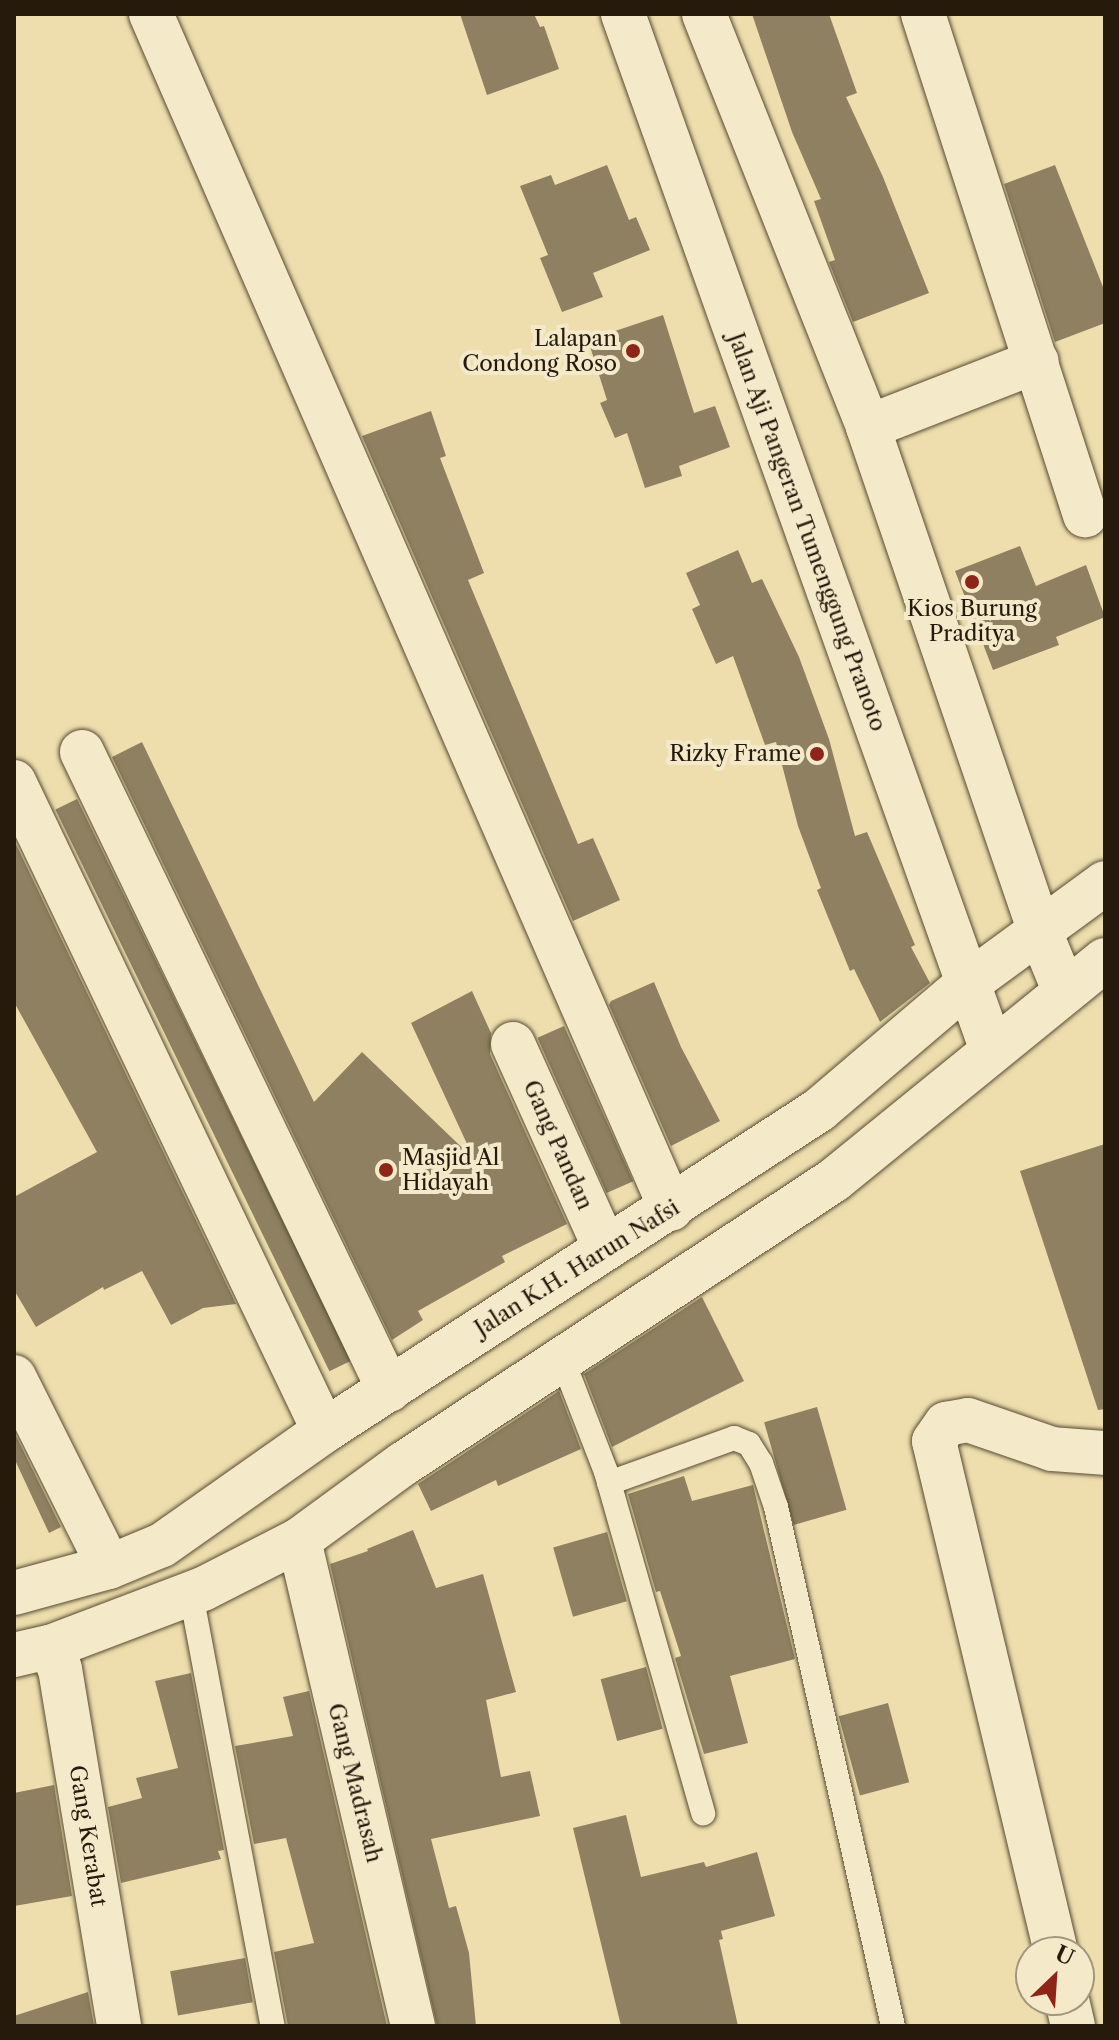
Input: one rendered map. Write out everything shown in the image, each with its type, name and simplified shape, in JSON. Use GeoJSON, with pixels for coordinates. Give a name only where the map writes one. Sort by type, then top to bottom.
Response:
{"type":"FeatureCollection","features":[{"type":"Feature","properties":{"kind":"street"},"geometry":{"type":"LineString","coordinates":[[151,14],[671,1209]]}},
{"type":"Feature","properties":{"kind":"street","name":"Jalan Aji Pangeran Tumenggung Pranoto"},"geometry":{"type":"LineString","coordinates":[[623,14],[992,1050]]}},
{"type":"Feature","properties":{"kind":"street"},"geometry":{"type":"LineString","coordinates":[[704,14],[868,427],[1039,929],[1064,990]]}},
{"type":"Feature","properties":{"kind":"street"},"geometry":{"type":"LineString","coordinates":[[923,14],[1085,515]]}},
{"type":"Feature","properties":{"kind":"street"},"geometry":{"type":"LineString","coordinates":[[868,427],[1037,361]]}},
{"type":"Feature","properties":{"kind":"street"},"geometry":{"type":"LineString","coordinates":[[82,752],[389,1390]]}},
{"type":"Feature","properties":{"kind":"street"},"geometry":{"type":"LineString","coordinates":[[14,782],[324,1431]]}},
{"type":"Feature","properties":{"kind":"street","name":"Jalan K.H. Harun Nafsi"},"geometry":{"type":"LineString","coordinates":[[14,1593],[109,1567],[162,1545],[324,1431],[604,1246],[671,1209],[819,1110],[967,984],[1105,883]]}},
{"type":"Feature","properties":{"kind":"street"},"geometry":{"type":"LineString","coordinates":[[32,1651],[191,1594],[299,1540],[403,1464],[834,1180],[1064,990],[1105,960]]}},
{"type":"Feature","properties":{"kind":"street","name":"Gang Pandan"},"geometry":{"type":"LineString","coordinates":[[513,1044],[604,1246]]}},
{"type":"Feature","properties":{"kind":"street"},"geometry":{"type":"LineString","coordinates":[[14,1377],[109,1567]]}},
{"type":"Feature","properties":{"kind":"street"},"geometry":{"type":"LineString","coordinates":[[1052,1936],[934,1441],[946,1424],[968,1420],[1052,1449],[1105,1453]]}},
{"type":"Feature","properties":{"kind":"street","name":"Gang Madrasah"},"geometry":{"type":"LineString","coordinates":[[299,1540],[413,2026]]}},
{"type":"Feature","properties":{"kind":"street","name":"Gang Kerabat"},"geometry":{"type":"LineString","coordinates":[[32,1651],[60,1669],[119,2026]]}},
{"type":"Feature","properties":{"kind":"lane"},"geometry":{"type":"LineString","coordinates":[[563,1361],[607,1478],[703,1813]]}},
{"type":"Feature","properties":{"kind":"lane"},"geometry":{"type":"LineString","coordinates":[[607,1478],[734,1438],[749,1444],[761,1463],[776,1507],[893,2026]]}},
{"type":"Feature","properties":{"kind":"lane"},"geometry":{"type":"LineString","coordinates":[[191,1594],[273,2026]]}},
{"type":"Feature","properties":{"kind":"building"},"geometry":{"type":"Polygon","coordinates":[[[460,14],[534,14],[540,27],[544,26],[559,69],[487,95],[460,14]]]}},
{"type":"Feature","properties":{"kind":"building"},"geometry":{"type":"Polygon","coordinates":[[[752,14],[829,14],[857,93],[846,97],[883,177],[929,293],[853,322],[829,262],[835,260],[814,201],[821,199],[792,132],[752,14]]]}},
{"type":"Feature","properties":{"kind":"building"},"geometry":{"type":"Polygon","coordinates":[[[607,165],[629,220],[636,217],[650,250],[593,273],[603,297],[562,312],[540,258],[548,255],[520,186],[551,175],[555,185],[607,165]]]}},
{"type":"Feature","properties":{"kind":"building"},"geometry":{"type":"Polygon","coordinates":[[[1055,165],[1105,292],[1105,323],[1055,342],[1004,184],[1055,165]]]}},
{"type":"Feature","properties":{"kind":"building"},"geometry":{"type":"Polygon","coordinates":[[[663,315],[694,413],[715,406],[730,447],[679,466],[682,476],[645,488],[627,433],[615,438],[600,403],[607,400],[588,340],[663,315]]]}},
{"type":"Feature","properties":{"kind":"building"},"geometry":{"type":"Polygon","coordinates":[[[431,411],[446,456],[440,458],[484,573],[468,580],[578,844],[593,838],[620,900],[573,921],[362,436],[431,411]]]}},
{"type":"Feature","properties":{"kind":"building"},"geometry":{"type":"Polygon","coordinates":[[[1020,546],[1036,586],[1086,565],[1105,617],[1056,637],[1059,645],[993,670],[955,571],[1020,546]]]}},
{"type":"Feature","properties":{"kind":"building"},"geometry":{"type":"Polygon","coordinates":[[[738,550],[752,583],[762,579],[799,657],[829,739],[855,836],[867,832],[915,945],[911,947],[930,983],[880,1022],[854,969],[850,971],[817,890],[821,888],[798,826],[776,742],[765,745],[733,656],[716,664],[692,609],[700,605],[686,573],[738,550]]]}},
{"type":"Feature","properties":{"kind":"building"},"geometry":{"type":"Polygon","coordinates":[[[142,742],[314,1102],[362,1052],[474,1159],[411,1023],[472,991],[491,1033],[490,1054],[567,1224],[502,1256],[505,1262],[418,1311],[423,1320],[392,1340],[112,757],[142,742]]]}},
{"type":"Feature","properties":{"kind":"building"},"geometry":{"type":"Polygon","coordinates":[[[77,799],[351,1361],[329,1371],[55,810],[77,799]]]}},
{"type":"Feature","properties":{"kind":"building"},"geometry":{"type":"Polygon","coordinates":[[[14,840],[236,1304],[203,1308],[171,1325],[142,1271],[104,1290],[103,1287],[36,1327],[14,1290],[14,1197],[97,1152],[14,1002],[14,840]]]}},
{"type":"Feature","properties":{"kind":"building"},"geometry":{"type":"Polygon","coordinates":[[[654,982],[681,1047],[720,1121],[671,1146],[609,1005],[611,1001],[654,982]]]}},
{"type":"Feature","properties":{"kind":"building"},"geometry":{"type":"Polygon","coordinates":[[[564,1026],[633,1181],[607,1193],[538,1038],[564,1026]]]}},
{"type":"Feature","properties":{"kind":"building"},"geometry":{"type":"Polygon","coordinates":[[[1105,1144],[1105,1409],[1098,1410],[1020,1171],[1105,1144]]]}},
{"type":"Feature","properties":{"kind":"building"},"geometry":{"type":"Polygon","coordinates":[[[702,1297],[744,1381],[612,1447],[584,1374],[702,1297]]]}},
{"type":"Feature","properties":{"kind":"building"},"geometry":{"type":"Polygon","coordinates":[[[559,1391],[581,1449],[498,1486],[496,1480],[431,1511],[418,1484],[559,1391]]]}},
{"type":"Feature","properties":{"kind":"building"},"geometry":{"type":"Polygon","coordinates":[[[817,1407],[846,1510],[794,1525],[764,1422],[817,1407]]]}},
{"type":"Feature","properties":{"kind":"building"},"geometry":{"type":"Polygon","coordinates":[[[16,1436],[61,1527],[49,1533],[14,1458],[16,1436]]]}},
{"type":"Feature","properties":{"kind":"building"},"geometry":{"type":"Polygon","coordinates":[[[684,1476],[692,1501],[753,1485],[795,1659],[730,1676],[748,1743],[704,1754],[675,1658],[681,1656],[660,1591],[656,1592],[628,1494],[684,1476]]]}},
{"type":"Feature","properties":{"kind":"building"},"geometry":{"type":"Polygon","coordinates":[[[413,1530],[436,1588],[483,1574],[516,1692],[486,1700],[501,1777],[530,1771],[540,1816],[431,1839],[449,1908],[456,1906],[469,1953],[476,2026],[437,2026],[330,1564],[413,1530]]]}},
{"type":"Feature","properties":{"kind":"building"},"geometry":{"type":"Polygon","coordinates":[[[607,1532],[627,1601],[573,1617],[553,1547],[607,1532]]]}},
{"type":"Feature","properties":{"kind":"building"},"geometry":{"type":"Polygon","coordinates":[[[646,1667],[663,1729],[617,1741],[601,1679],[646,1667]]]}},
{"type":"Feature","properties":{"kind":"building"},"geometry":{"type":"Polygon","coordinates":[[[191,1673],[224,1850],[218,1851],[221,1859],[121,1883],[108,1807],[142,1798],[136,1778],[178,1768],[155,1681],[191,1673]]]}},
{"type":"Feature","properties":{"kind":"building"},"geometry":{"type":"Polygon","coordinates":[[[309,1691],[387,2026],[288,2026],[274,1952],[314,1943],[286,1838],[254,1844],[235,1746],[293,1736],[283,1697],[309,1691]]]}},
{"type":"Feature","properties":{"kind":"building"},"geometry":{"type":"Polygon","coordinates":[[[888,1703],[909,1782],[860,1795],[839,1716],[888,1703]]]}},
{"type":"Feature","properties":{"kind":"building"},"geometry":{"type":"Polygon","coordinates":[[[54,1785],[72,1896],[14,1906],[14,1793],[54,1785]]]}},
{"type":"Feature","properties":{"kind":"building"},"geometry":{"type":"Polygon","coordinates":[[[626,1815],[641,1877],[704,1862],[706,1867],[757,1852],[775,1916],[721,1931],[723,1939],[719,1940],[738,2026],[621,2026],[573,1828],[626,1815]]]}},
{"type":"Feature","properties":{"kind":"building"},"geometry":{"type":"Polygon","coordinates":[[[245,1958],[253,2002],[178,2016],[170,1971],[245,1958]]]}},
{"type":"Feature","properties":{"kind":"building"},"geometry":{"type":"Polygon","coordinates":[[[88,1992],[94,2026],[14,2026],[14,2016],[88,1992]]]}},
{"type":"Feature","properties":{"kind":"place","name":"Lalapan Condong Roso"},"geometry":{"type":"Point","coordinates":[633,351]}},
{"type":"Feature","properties":{"kind":"place","name":"Kios Burung Praditya"},"geometry":{"type":"Point","coordinates":[972,582]}},
{"type":"Feature","properties":{"kind":"place","name":"Rizky Frame"},"geometry":{"type":"Point","coordinates":[817,754]}},
{"type":"Feature","properties":{"kind":"place","name":"Masjid Al Hidayah"},"geometry":{"type":"Point","coordinates":[386,1170]}}]}
